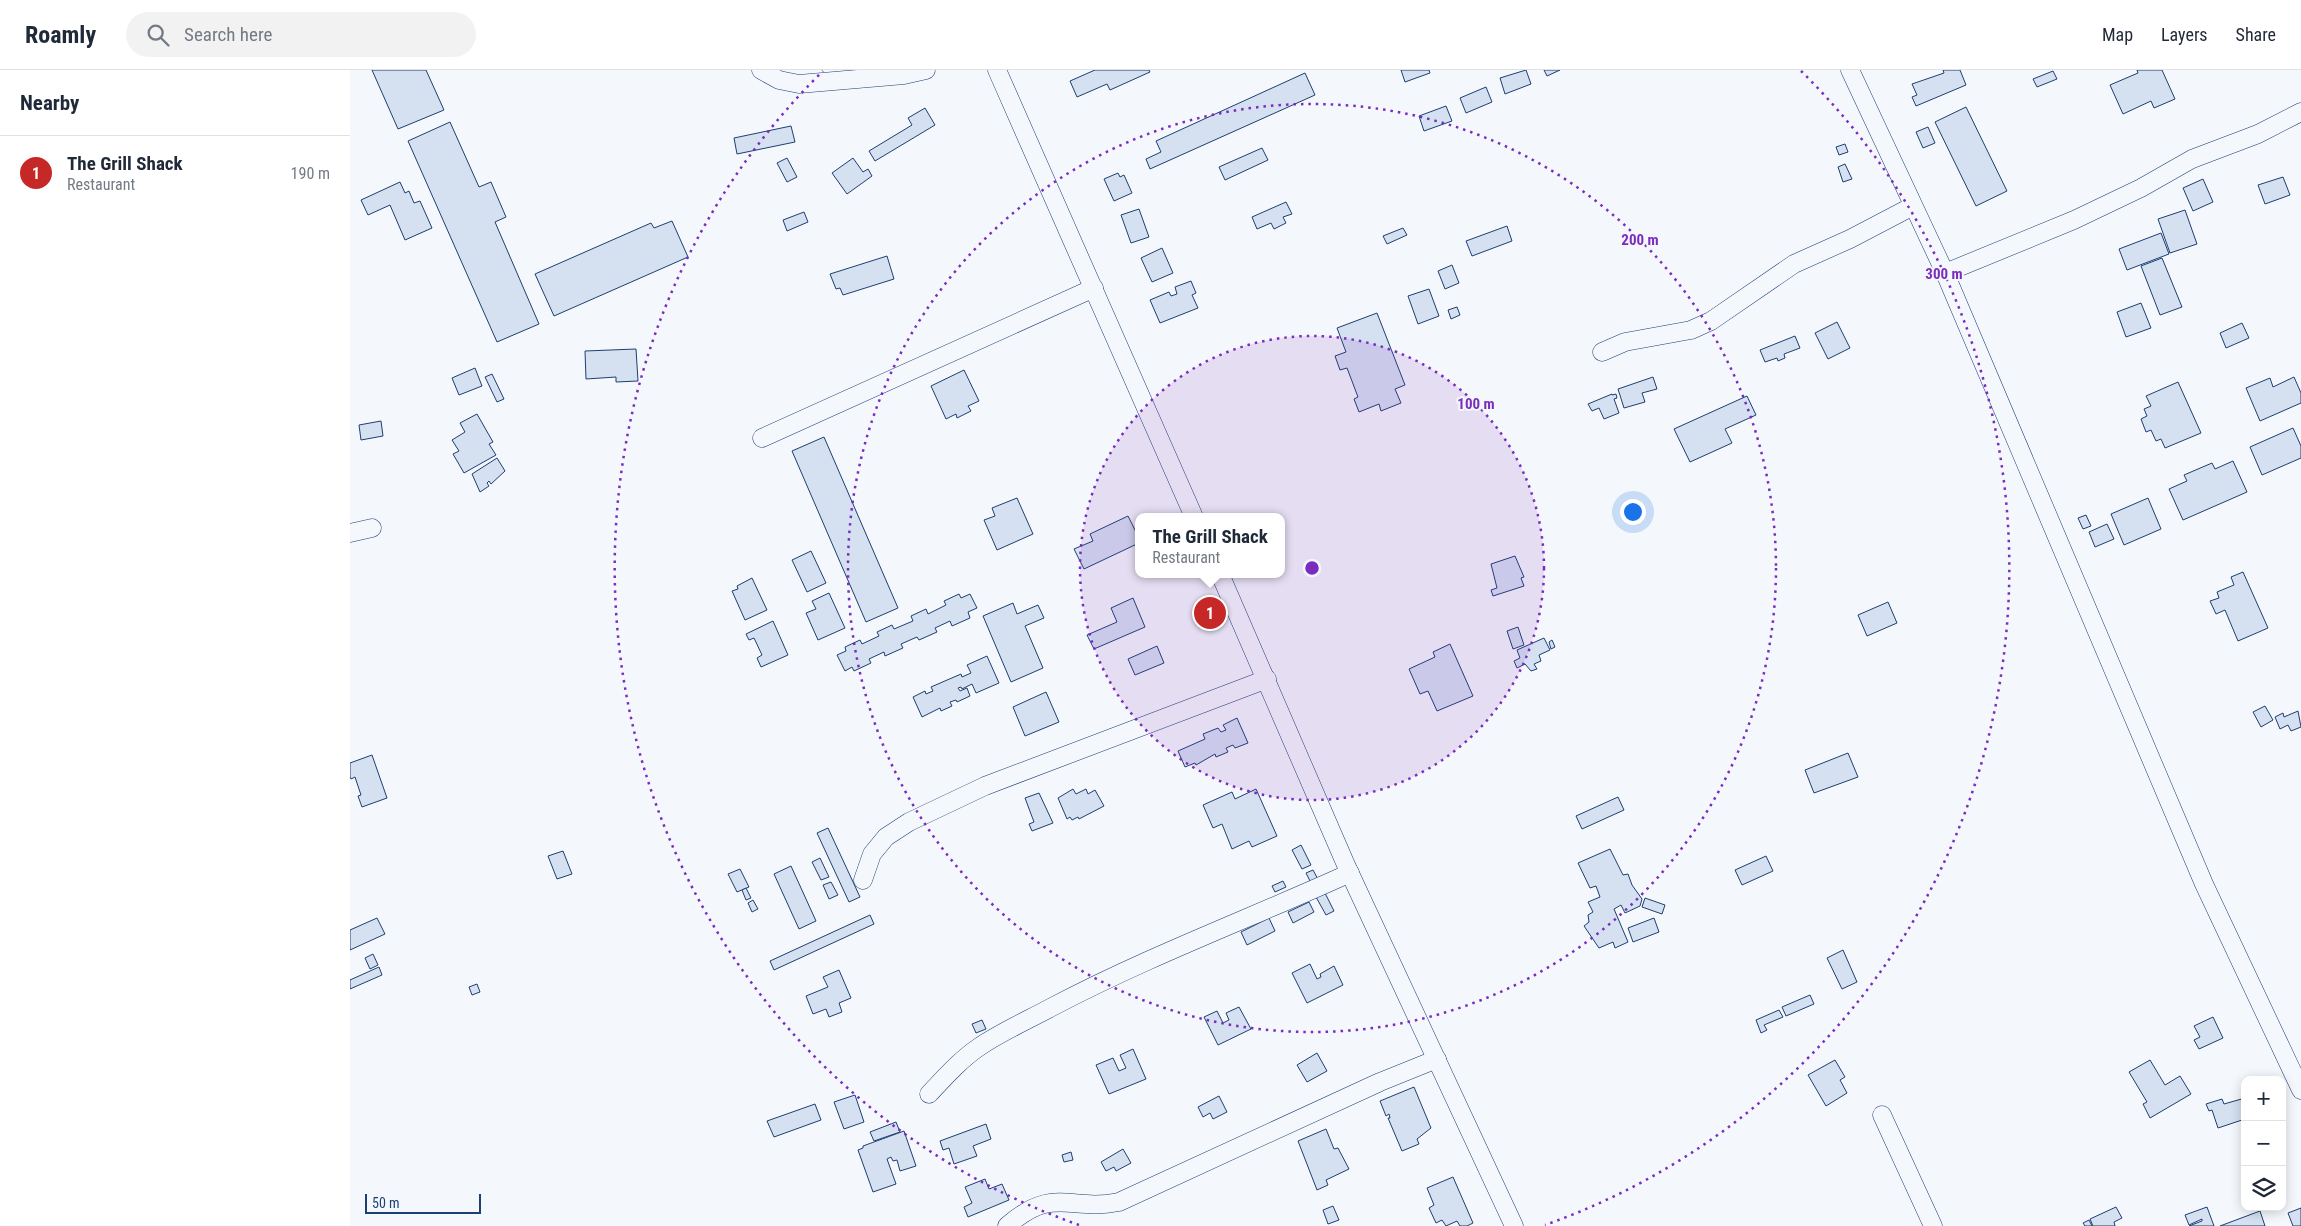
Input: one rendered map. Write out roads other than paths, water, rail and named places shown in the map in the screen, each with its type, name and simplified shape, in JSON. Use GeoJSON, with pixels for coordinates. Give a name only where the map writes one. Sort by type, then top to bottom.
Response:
{"type":"FeatureCollection","features":[{"type":"Feature","properties":{"kind":"street"},"geometry":{"type":"LineString","coordinates":[[762,70],[779,80],[799,84],[904,75],[926,70]]}},
{"type":"Feature","properties":{"kind":"street"},"geometry":{"type":"LineString","coordinates":[[998,70],[1192,513]]}},
{"type":"Feature","properties":{"kind":"street"},"geometry":{"type":"LineString","coordinates":[[1850,70],[1945,273],[2204,884],[2301,1090]]}},
{"type":"Feature","properties":{"kind":"street"},"geometry":{"type":"LineString","coordinates":[[1945,273],[2074,220],[2141,188],[2192,159],[2258,134],[2301,112]]}},
{"type":"Feature","properties":{"kind":"street"},"geometry":{"type":"LineString","coordinates":[[1602,352],[1625,342],[1691,330],[1712,321],[1794,264],[1850,239],[1913,206]]}},
{"type":"Feature","properties":{"kind":"street"},"geometry":{"type":"LineString","coordinates":[[762,438],[1094,288]]}},
{"type":"Feature","properties":{"kind":"street"},"geometry":{"type":"LineString","coordinates":[[350,533],[372,528]]}},
{"type":"Feature","properties":{"kind":"street"},"geometry":{"type":"LineString","coordinates":[[1222,578],[1350,873],[1514,1226]]}},
{"type":"Feature","properties":{"kind":"street"},"geometry":{"type":"LineString","coordinates":[[863,880],[872,854],[886,837],[909,822],[985,786],[1267,679]]}},
{"type":"Feature","properties":{"kind":"street"},"geometry":{"type":"LineString","coordinates":[[929,1094],[956,1066],[979,1047],[1105,979],[1350,873]]}},
{"type":"Feature","properties":{"kind":"street"},"geometry":{"type":"LineString","coordinates":[[1007,1226],[1035,1206],[1056,1201],[1102,1206],[1119,1202],[1380,1082],[1437,1059]]}},
{"type":"Feature","properties":{"kind":"street"},"geometry":{"type":"LineString","coordinates":[[1882,1115],[1933,1226]]}},
{"type":"Feature","properties":{"kind":"place","name":"The Grill Shack"},"geometry":{"type":"Point","coordinates":[1210,613]}}]}
